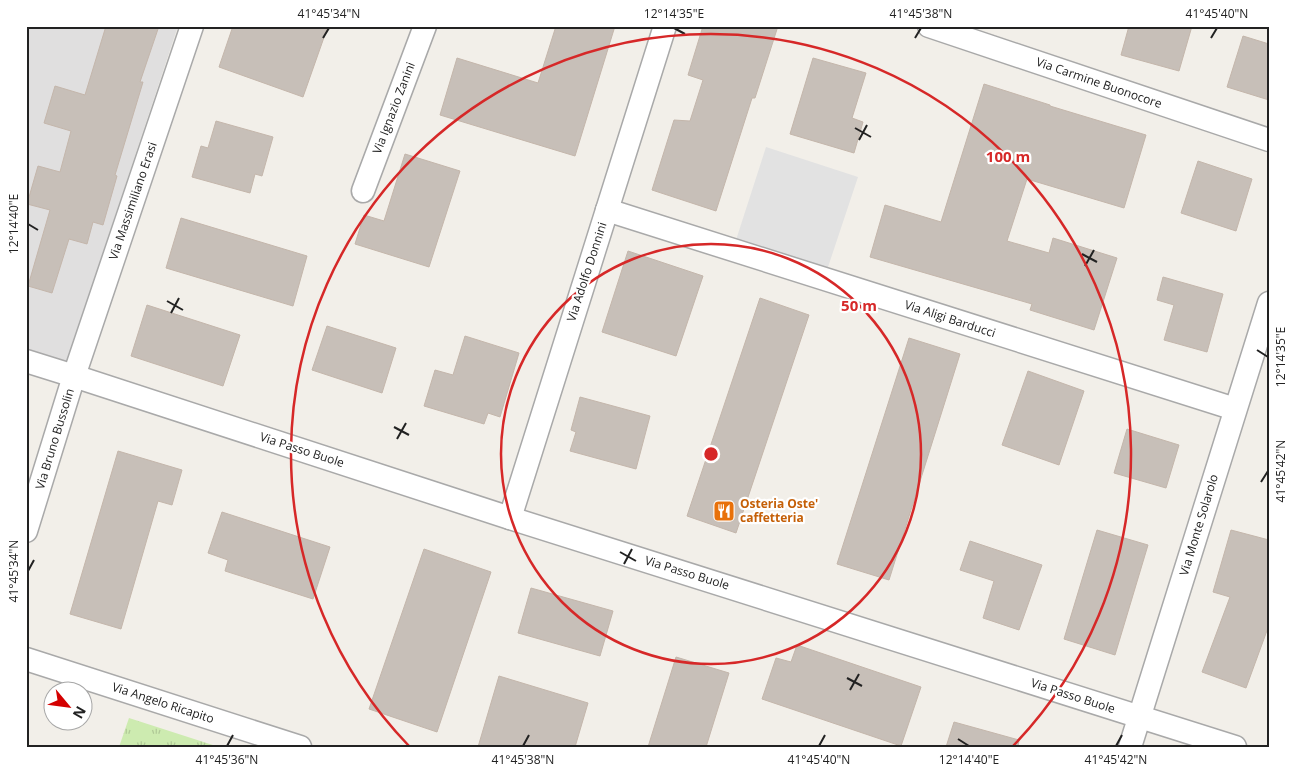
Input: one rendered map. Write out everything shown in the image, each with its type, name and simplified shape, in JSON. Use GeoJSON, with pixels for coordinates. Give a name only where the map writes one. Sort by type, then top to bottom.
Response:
{"type":"FeatureCollection","features":[{"type":"Feature","properties":{"kind":"street","name":"Via Massimiliano Erasi"},"geometry":{"type":"LineString","coordinates":[[74,376],[192,26]]}},
{"type":"Feature","properties":{"kind":"street","name":"Via Ignazio Zanini"},"geometry":{"type":"LineString","coordinates":[[363,191],[426,26]]}},
{"type":"Feature","properties":{"kind":"street","name":"Via Adolfo Donnini"},"geometry":{"type":"LineString","coordinates":[[510,518],[666,26]]}},
{"type":"Feature","properties":{"kind":"street","name":"Via Carmine Buonocore"},"geometry":{"type":"LineString","coordinates":[[942,28],[1269,140]]}},
{"type":"Feature","properties":{"kind":"street","name":"Via Aligi Barducci"},"geometry":{"type":"LineString","coordinates":[[607,210],[1236,409]]}},
{"type":"Feature","properties":{"kind":"street","name":"Via Monte Solarolo"},"geometry":{"type":"LineString","coordinates":[[1130,747],[1269,303]]}},
{"type":"Feature","properties":{"kind":"street","name":"Via Passo Buole"},"geometry":{"type":"LineString","coordinates":[[26,361],[510,518],[1235,747]]}},
{"type":"Feature","properties":{"kind":"street","name":"Via Bruno Bussolin"},"geometry":{"type":"LineString","coordinates":[[26,530],[74,376]]}},
{"type":"Feature","properties":{"kind":"street","name":"Via Angelo Ricapito"},"geometry":{"type":"LineString","coordinates":[[26,659],[300,747]]}},
{"type":"Feature","properties":{"kind":"shaded area"},"geometry":{"type":"Polygon","coordinates":[[[26,26],[178,26],[64,370],[26,357],[26,26]]]}},
{"type":"Feature","properties":{"kind":"shaded area"},"geometry":{"type":"Polygon","coordinates":[[[766,147],[858,177],[827,270],[736,240],[766,147]]]}},
{"type":"Feature","properties":{"kind":"green space"},"geometry":{"type":"Polygon","coordinates":[[[129,718],[219,747],[119,747],[129,718]]]}},
{"type":"Feature","properties":{"kind":"building"},"geometry":{"type":"Polygon","coordinates":[[[106,26],[159,26],[140,82],[143,82],[115,175],[117,176],[103,225],[93,222],[87,244],[69,239],[52,293],[28,286],[50,210],[27,204],[38,166],[60,172],[71,131],[44,123],[55,86],[85,95],[106,26]]]}},
{"type":"Feature","properties":{"kind":"building"},"geometry":{"type":"Polygon","coordinates":[[[233,26],[328,26],[303,97],[219,67],[233,26]]]}},
{"type":"Feature","properties":{"kind":"building"},"geometry":{"type":"Polygon","coordinates":[[[556,26],[615,26],[575,156],[440,115],[457,58],[538,83],[556,26]]]}},
{"type":"Feature","properties":{"kind":"building"},"geometry":{"type":"Polygon","coordinates":[[[703,26],[778,26],[755,98],[752,98],[716,211],[652,190],[674,120],[690,121],[703,80],[688,75],[703,26]]]}},
{"type":"Feature","properties":{"kind":"building"},"geometry":{"type":"Polygon","coordinates":[[[1129,26],[1192,26],[1179,71],[1121,55],[1129,26]]]}},
{"type":"Feature","properties":{"kind":"building"},"geometry":{"type":"Polygon","coordinates":[[[1243,36],[1269,44],[1269,100],[1227,87],[1243,36]]]}},
{"type":"Feature","properties":{"kind":"building"},"geometry":{"type":"Polygon","coordinates":[[[813,58],[866,73],[852,118],[863,122],[854,153],[790,134],[813,58]]]}},
{"type":"Feature","properties":{"kind":"building"},"geometry":{"type":"Polygon","coordinates":[[[984,84],[1146,135],[1124,208],[1027,179],[1007,241],[1049,253],[1053,238],[1117,258],[1094,330],[1030,310],[1032,304],[870,257],[885,205],[941,222],[984,84]]]}},
{"type":"Feature","properties":{"kind":"building"},"geometry":{"type":"Polygon","coordinates":[[[216,121],[273,137],[262,176],[255,174],[250,193],[192,177],[201,146],[208,148],[216,121]]]}},
{"type":"Feature","properties":{"kind":"building"},"geometry":{"type":"Polygon","coordinates":[[[405,154],[460,171],[429,267],[355,244],[364,215],[384,221],[405,154]]]}},
{"type":"Feature","properties":{"kind":"building"},"geometry":{"type":"Polygon","coordinates":[[[1198,161],[1252,179],[1236,231],[1181,213],[1198,161]]]}},
{"type":"Feature","properties":{"kind":"building"},"geometry":{"type":"Polygon","coordinates":[[[181,218],[307,256],[293,306],[166,268],[181,218]]]}},
{"type":"Feature","properties":{"kind":"building"},"geometry":{"type":"Polygon","coordinates":[[[628,251],[703,276],[676,356],[602,332],[628,251]]]}},
{"type":"Feature","properties":{"kind":"building"},"geometry":{"type":"Polygon","coordinates":[[[1163,277],[1223,294],[1207,352],[1164,340],[1174,305],[1157,300],[1163,277]]]}},
{"type":"Feature","properties":{"kind":"building"},"geometry":{"type":"Polygon","coordinates":[[[760,298],[809,315],[736,533],[687,516],[760,298]]]}},
{"type":"Feature","properties":{"kind":"building"},"geometry":{"type":"Polygon","coordinates":[[[147,305],[240,335],[223,386],[131,356],[147,305]]]}},
{"type":"Feature","properties":{"kind":"building"},"geometry":{"type":"Polygon","coordinates":[[[327,326],[396,348],[382,393],[312,370],[327,326]]]}},
{"type":"Feature","properties":{"kind":"building"},"geometry":{"type":"Polygon","coordinates":[[[465,336],[519,353],[500,417],[488,413],[484,424],[424,406],[435,370],[453,375],[465,336]]]}},
{"type":"Feature","properties":{"kind":"building"},"geometry":{"type":"Polygon","coordinates":[[[909,338],[960,354],[889,580],[837,564],[909,338]]]}},
{"type":"Feature","properties":{"kind":"building"},"geometry":{"type":"Polygon","coordinates":[[[1028,371],[1084,391],[1059,465],[1002,445],[1028,371]]]}},
{"type":"Feature","properties":{"kind":"building"},"geometry":{"type":"Polygon","coordinates":[[[580,397],[650,416],[636,469],[570,451],[576,432],[571,430],[580,397]]]}},
{"type":"Feature","properties":{"kind":"building"},"geometry":{"type":"Polygon","coordinates":[[[1127,429],[1179,445],[1166,488],[1114,473],[1127,429]]]}},
{"type":"Feature","properties":{"kind":"building"},"geometry":{"type":"Polygon","coordinates":[[[118,451],[182,470],[172,505],[158,501],[121,629],[70,614],[118,451]]]}},
{"type":"Feature","properties":{"kind":"building"},"geometry":{"type":"Polygon","coordinates":[[[222,512],[330,547],[313,599],[225,571],[228,560],[208,553],[222,512]]]}},
{"type":"Feature","properties":{"kind":"building"},"geometry":{"type":"Polygon","coordinates":[[[1097,530],[1148,545],[1115,655],[1064,639],[1097,530]]]}},
{"type":"Feature","properties":{"kind":"building"},"geometry":{"type":"Polygon","coordinates":[[[1231,530],[1269,540],[1269,625],[1246,688],[1202,672],[1230,597],[1213,592],[1231,530]]]}},
{"type":"Feature","properties":{"kind":"building"},"geometry":{"type":"Polygon","coordinates":[[[970,541],[1042,565],[1019,630],[983,618],[994,581],[960,570],[970,541]]]}},
{"type":"Feature","properties":{"kind":"building"},"geometry":{"type":"Polygon","coordinates":[[[424,549],[491,572],[437,732],[369,709],[424,549]]]}},
{"type":"Feature","properties":{"kind":"building"},"geometry":{"type":"Polygon","coordinates":[[[531,588],[613,611],[600,656],[518,633],[531,588]]]}},
{"type":"Feature","properties":{"kind":"building"},"geometry":{"type":"Polygon","coordinates":[[[797,645],[921,687],[901,746],[762,699],[776,658],[791,662],[797,645]]]}},
{"type":"Feature","properties":{"kind":"building"},"geometry":{"type":"Polygon","coordinates":[[[676,657],[729,673],[706,747],[648,747],[676,657]]]}},
{"type":"Feature","properties":{"kind":"building"},"geometry":{"type":"Polygon","coordinates":[[[499,676],[588,703],[575,747],[478,747],[499,676]]]}},
{"type":"Feature","properties":{"kind":"building"},"geometry":{"type":"Polygon","coordinates":[[[954,722],[1019,740],[1018,747],[946,747],[954,722]]]}},
{"type":"Feature","properties":{"kind":"place","name":"Osteria Oste' caffetteria"},"geometry":{"type":"Point","coordinates":[724,511]}}]}
